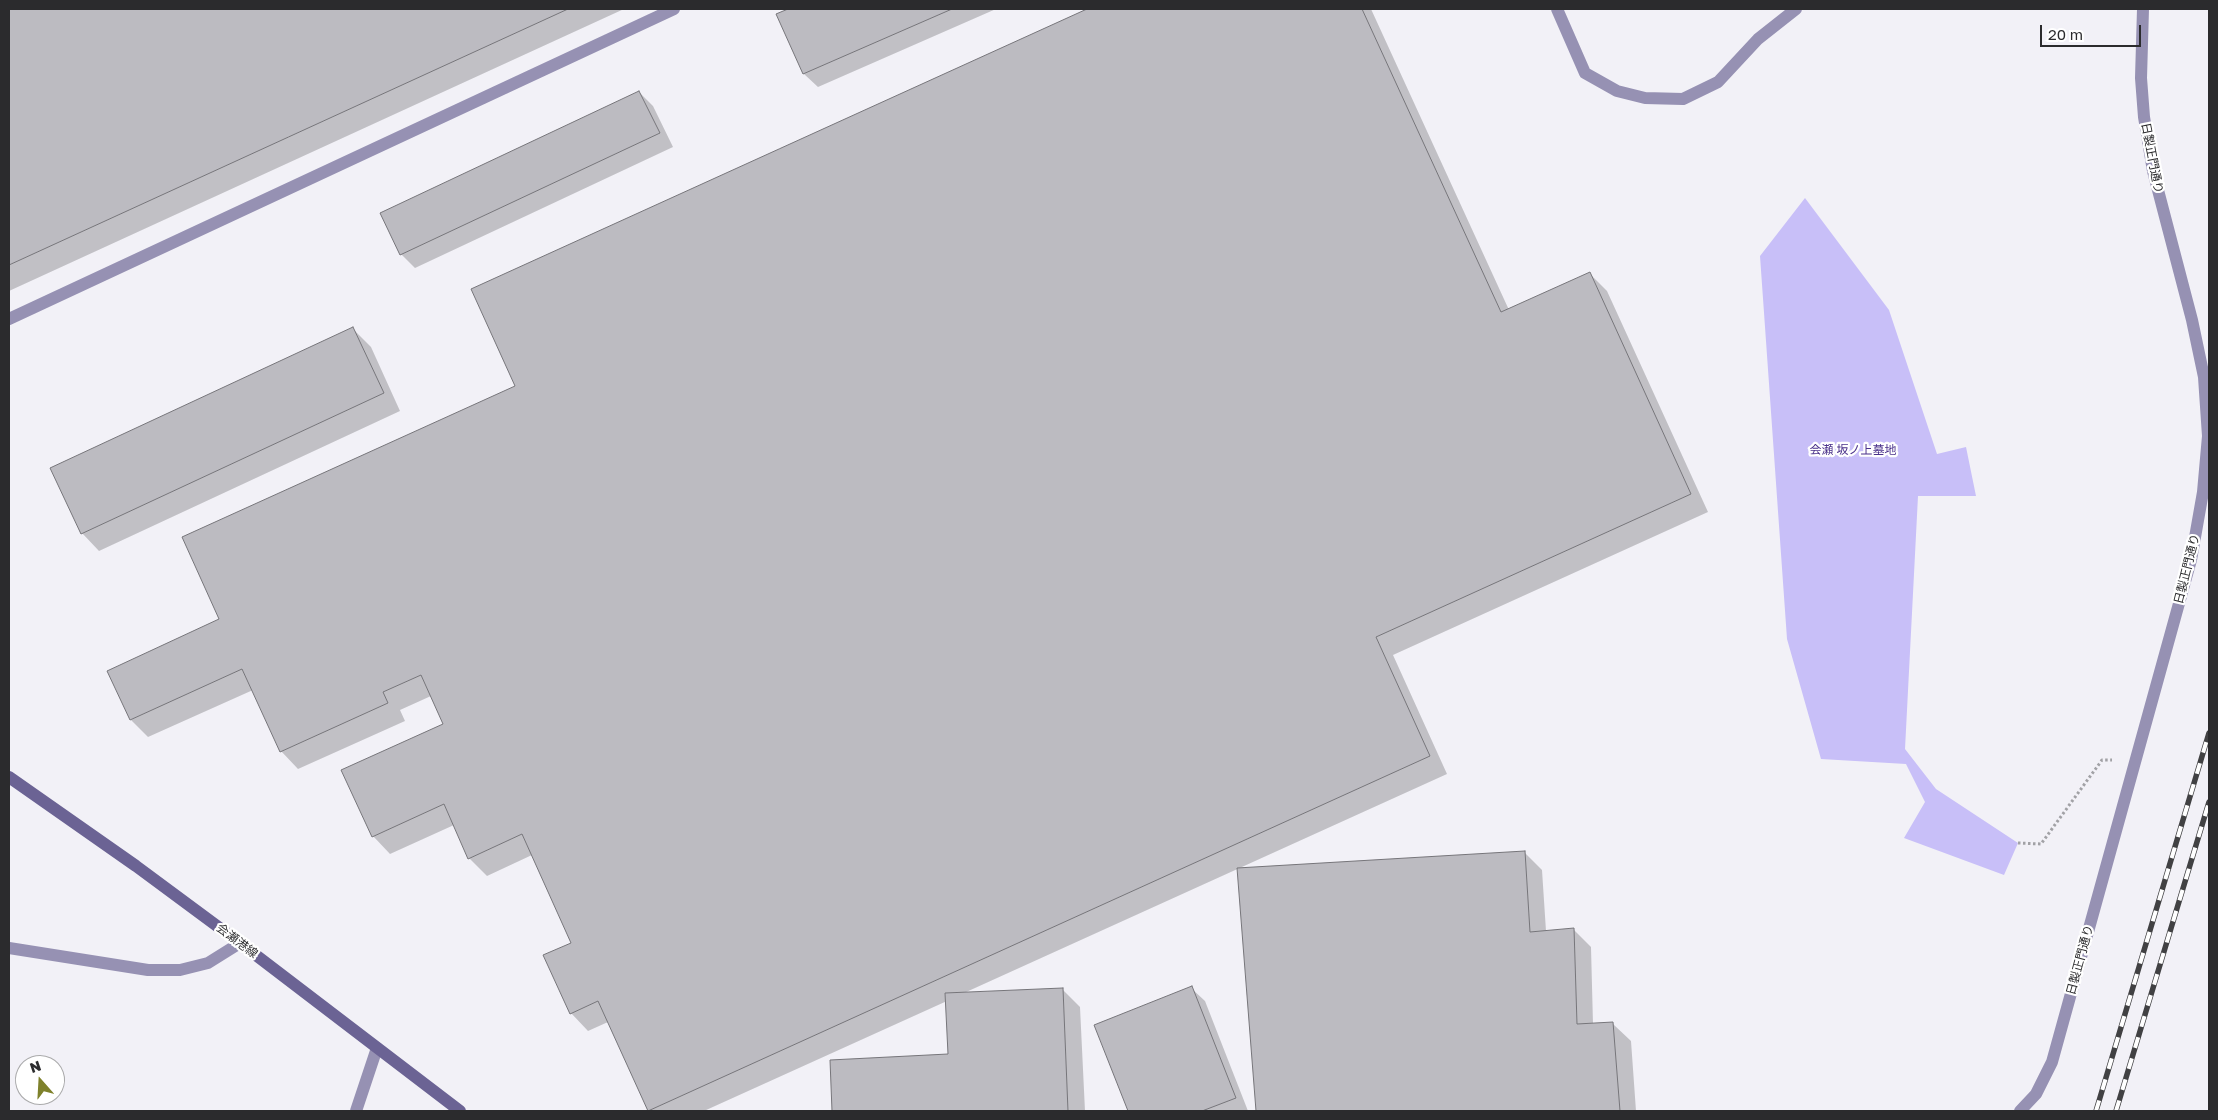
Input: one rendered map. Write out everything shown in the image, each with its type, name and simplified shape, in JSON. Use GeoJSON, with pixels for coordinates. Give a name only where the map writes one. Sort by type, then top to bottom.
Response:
{"type":"FeatureCollection","features":[{"type":"Feature","properties":{"kind":"main road","name":"会瀬港線"},"geometry":{"type":"LineString","coordinates":[[9,777],[136,866],[240,943],[460,1111]]}},
{"type":"Feature","properties":{"kind":"street"},"geometry":{"type":"LineString","coordinates":[[9,318],[674,9]]}},
{"type":"Feature","properties":{"kind":"street"},"geometry":{"type":"LineString","coordinates":[[1557,9],[1585,73],[1617,90],[1645,98],[1683,99],[1718,82],[1758,39],[1796,9]]}},
{"type":"Feature","properties":{"kind":"street","name":"日製正門通り"},"geometry":{"type":"LineString","coordinates":[[2020,1111],[2036,1094],[2052,1062],[2191,560],[2203,492],[2208,436],[2204,378],[2192,320],[2153,171],[2144,117],[2141,78],[2143,9]]}},
{"type":"Feature","properties":{"kind":"street"},"geometry":{"type":"LineString","coordinates":[[9,948],[148,970],[180,970],[208,963],[240,943]]}},
{"type":"Feature","properties":{"kind":"street"},"geometry":{"type":"LineString","coordinates":[[356,1111],[377,1048]]}},
{"type":"Feature","properties":{"kind":"path"},"geometry":{"type":"LineString","coordinates":[[2018,843],[2041,844],[2102,760],[2135,760]]}},
{"type":"Feature","properties":{"kind":"green space","name":"会瀬 坂ノ上墓地"},"geometry":{"type":"Polygon","coordinates":[[[1805,198],[1889,310],[1937,454],[1966,447],[1976,496],[1918,496],[1905,749],[1936,789],[2018,843],[2004,875],[1904,838],[1925,802],[1906,764],[1821,759],[1787,639],[1760,256],[1805,198]]]}},
{"type":"Feature","properties":{"kind":"building"},"geometry":{"type":"Polygon","coordinates":[[[9,9],[568,9],[9,265],[9,9]]]}},
{"type":"Feature","properties":{"kind":"building"},"geometry":{"type":"Polygon","coordinates":[[[788,9],[952,9],[803,74],[776,14],[788,9]]]}},
{"type":"Feature","properties":{"kind":"building"},"geometry":{"type":"Polygon","coordinates":[[[1087,9],[1362,9],[1501,312],[1590,272],[1691,494],[1376,637],[1430,756],[648,1111],[598,1001],[570,1014],[543,955],[571,943],[522,834],[468,859],[444,804],[372,837],[341,770],[443,724],[421,675],[383,692],[388,703],[280,752],[242,669],[130,720],[107,671],[219,619],[182,537],[515,386],[471,289],[1087,9]]]}},
{"type":"Feature","properties":{"kind":"building"},"geometry":{"type":"Polygon","coordinates":[[[639,91],[660,133],[400,255],[380,213],[639,91]]]}},
{"type":"Feature","properties":{"kind":"building"},"geometry":{"type":"Polygon","coordinates":[[[353,327],[384,393],[81,534],[50,468],[353,327]]]}},
{"type":"Feature","properties":{"kind":"building"},"geometry":{"type":"Polygon","coordinates":[[[1525,851],[1530,932],[1574,928],[1577,1024],[1613,1022],[1620,1111],[1256,1111],[1237,868],[1525,851]]]}},
{"type":"Feature","properties":{"kind":"building"},"geometry":{"type":"Polygon","coordinates":[[[1192,986],[1236,1098],[1202,1111],[1128,1111],[1094,1025],[1192,986]]]}},
{"type":"Feature","properties":{"kind":"building"},"geometry":{"type":"Polygon","coordinates":[[[1063,988],[1068,1111],[832,1111],[830,1060],[948,1054],[945,993],[1063,988]]]}},
{"type":"Feature","properties":{"kind":"railway"},"geometry":{"type":"LineString","coordinates":[[2096,1111],[2209,733]]}},
{"type":"Feature","properties":{"kind":"railway"},"geometry":{"type":"LineString","coordinates":[[2116,1111],[2209,802]]}}]}
